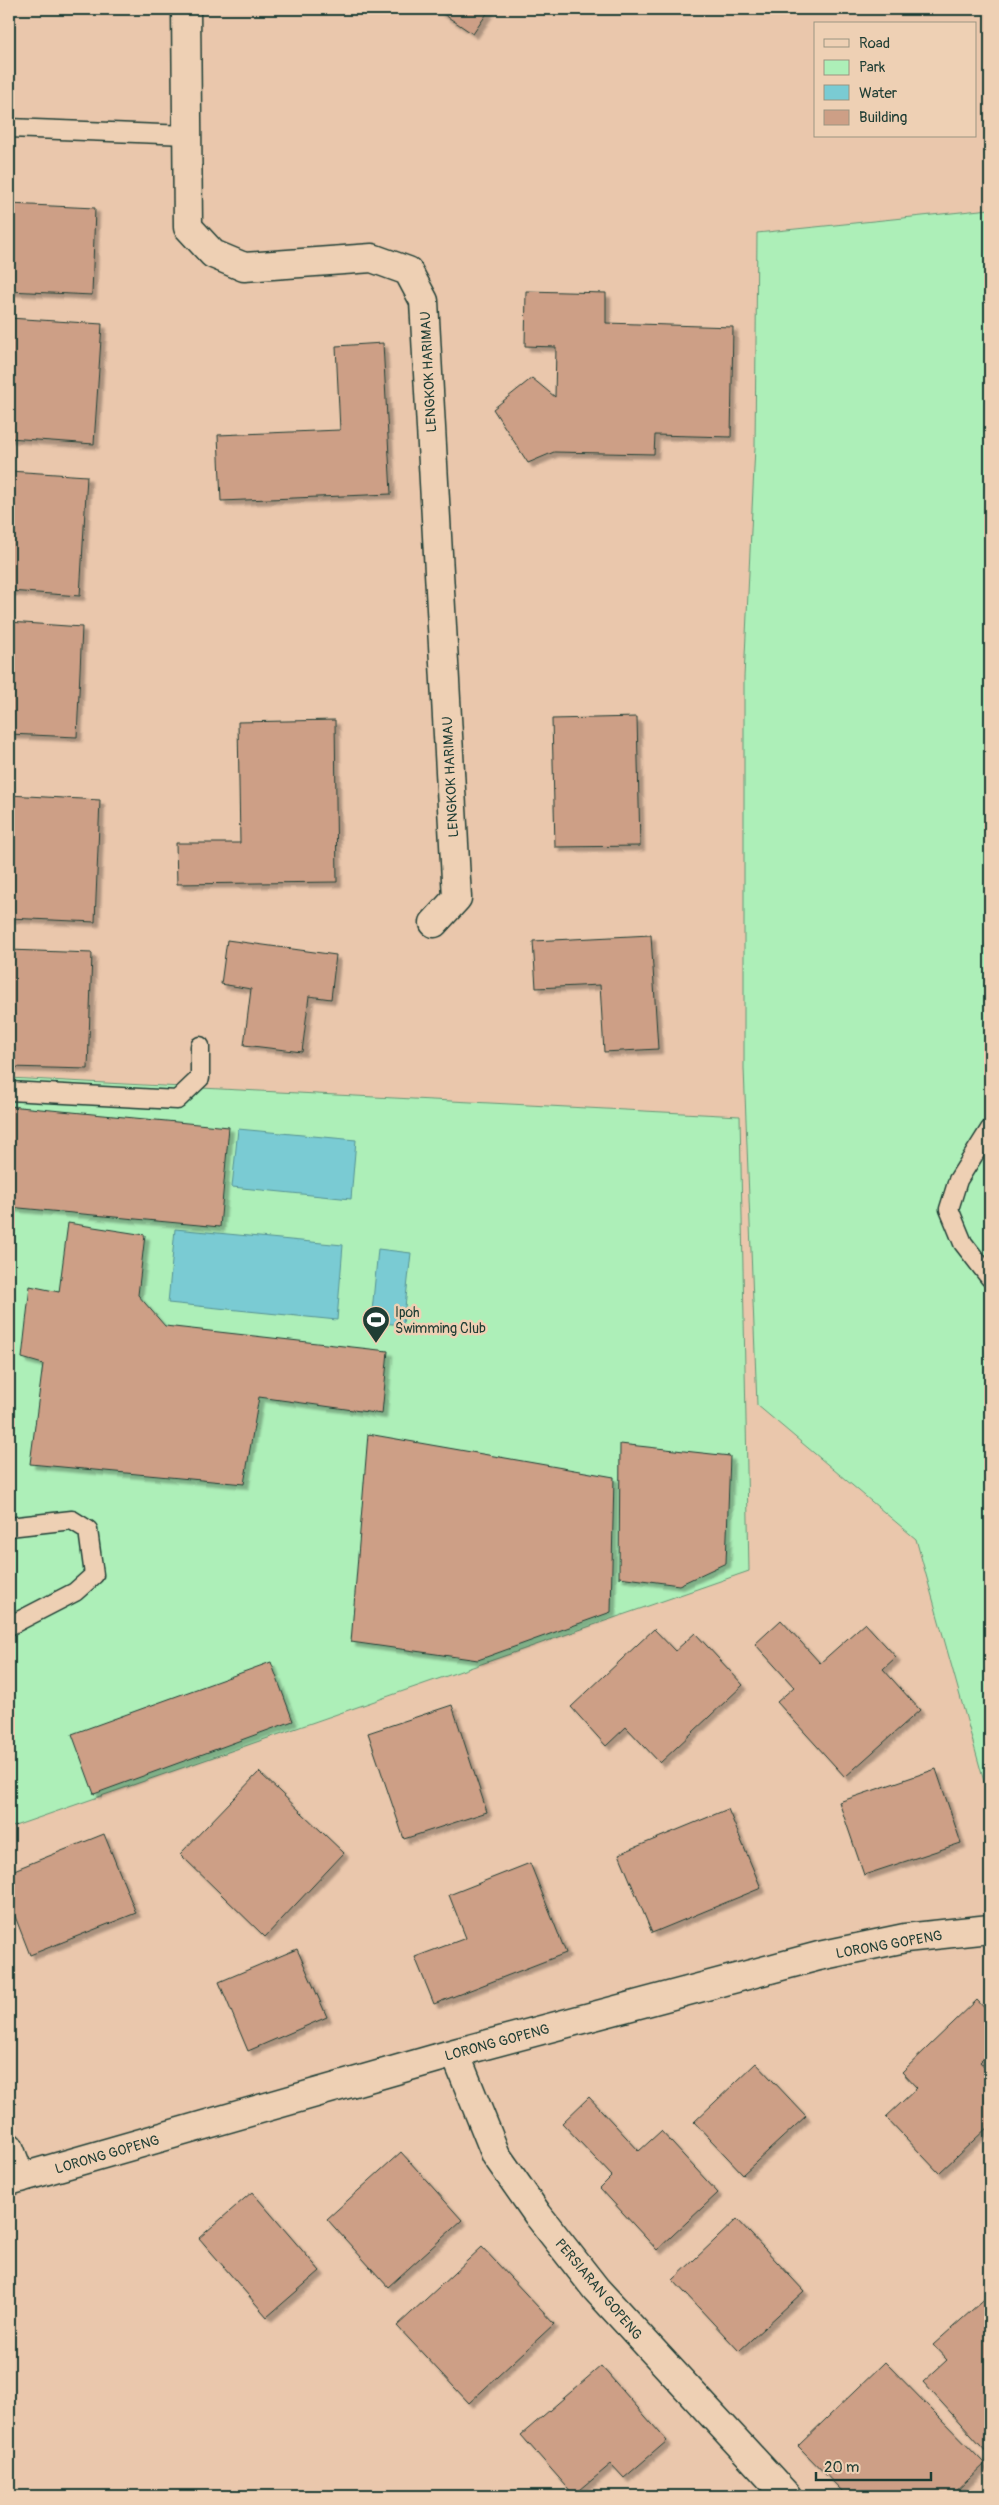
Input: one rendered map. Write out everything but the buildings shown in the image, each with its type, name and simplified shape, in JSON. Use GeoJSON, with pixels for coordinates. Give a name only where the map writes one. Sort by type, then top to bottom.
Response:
{"type":"FeatureCollection","features":[{"type":"Feature","properties":{"kind":"street","name":"LENGKOK HARIMAU"},"geometry":{"type":"LineString","coordinates":[[186,9],[188,227],[213,254],[244,267],[372,258],[408,271],[424,301],[457,898],[434,923]]}},
{"type":"Feature","properties":{"kind":"street","name":"LORONG GOPENG"},"geometry":{"type":"LineString","coordinates":[[15,2180],[455,2053],[819,1956],[905,1938],[990,1929]]}},
{"type":"Feature","properties":{"kind":"street","name":"PERSIARAN GOPENG"},"geometry":{"type":"LineString","coordinates":[[455,2053],[496,2155],[538,2215],[596,2289],[786,2496]]}},
{"type":"Feature","properties":{"kind":"street"},"geometry":{"type":"LineString","coordinates":[[9,2147],[15,2180]]}},
{"type":"Feature","properties":{"kind":"lane"},"geometry":{"type":"LineString","coordinates":[[9,128],[187,136]]}},
{"type":"Feature","properties":{"kind":"lane"},"geometry":{"type":"LineString","coordinates":[[9,1091],[177,1100],[200,1078],[200,1046]]}},
{"type":"Feature","properties":{"kind":"lane"},"geometry":{"type":"LineString","coordinates":[[990,1129],[958,1180],[949,1209],[963,1243],[990,1278]]}},
{"type":"Feature","properties":{"kind":"lane"},"geometry":{"type":"LineString","coordinates":[[9,1527],[72,1520],[88,1530],[94,1575],[75,1592],[9,1626]]}},
{"type":"Feature","properties":{"kind":"green space"},"geometry":{"type":"Polygon","coordinates":[[[990,209],[990,1803],[916,1539],[757,1405],[744,1068],[744,677],[755,447],[757,233],[990,209]]]}},
{"type":"Feature","properties":{"kind":"green space","name":"Ipoh Swimming Club"},"geometry":{"type":"Polygon","coordinates":[[[9,1078],[740,1116],[749,1571],[9,1828],[9,1078]]]}},
{"type":"Feature","properties":{"kind":"water"},"geometry":{"type":"Polygon","coordinates":[[[238,1129],[356,1140],[351,1199],[232,1187],[238,1129]]]}},
{"type":"Feature","properties":{"kind":"water"},"geometry":{"type":"Polygon","coordinates":[[[175,1229],[343,1245],[337,1320],[168,1303],[175,1229]]]}},
{"type":"Feature","properties":{"kind":"water"},"geometry":{"type":"Polygon","coordinates":[[[378,1249],[411,1253],[403,1325],[371,1322],[378,1249]]]}},
{"type":"Feature","properties":{"kind":"place","name":"Ipoh Swimming Club"},"geometry":{"type":"Point","coordinates":[376,1344]}}]}
